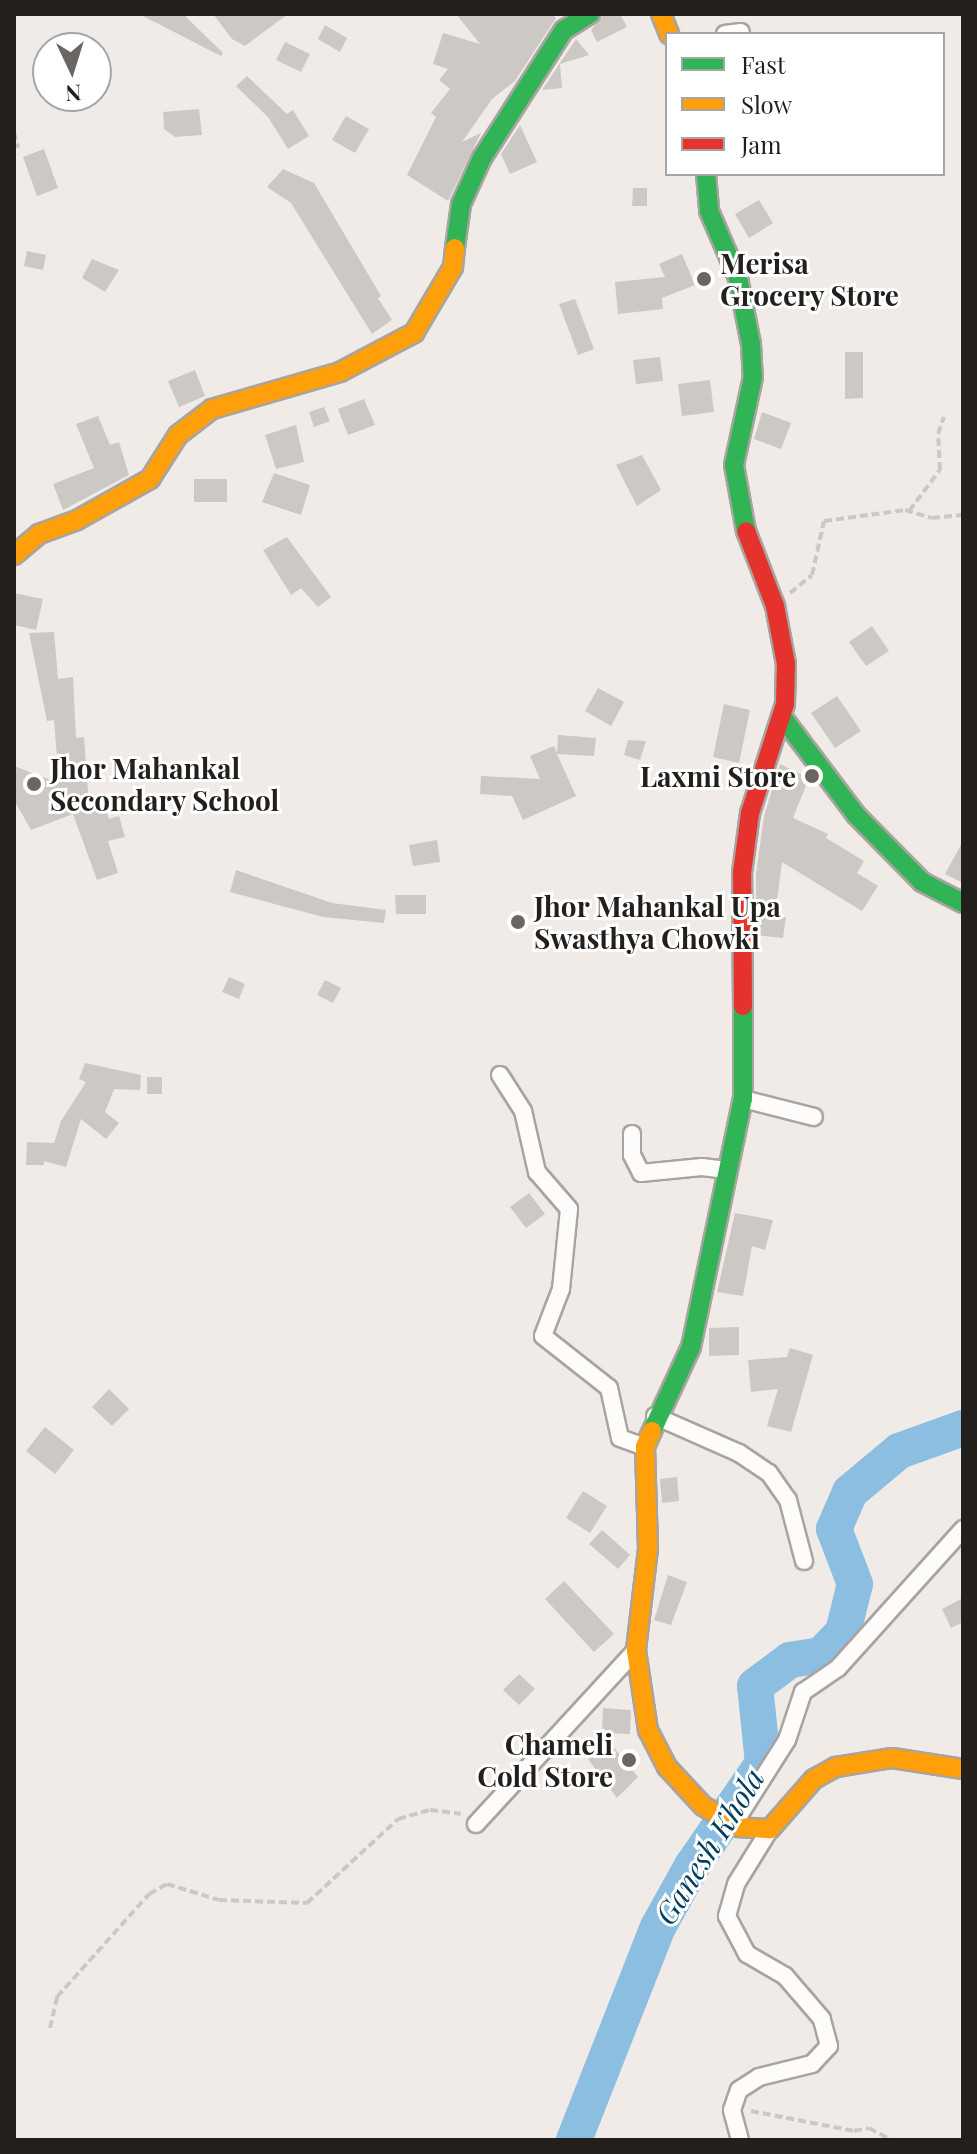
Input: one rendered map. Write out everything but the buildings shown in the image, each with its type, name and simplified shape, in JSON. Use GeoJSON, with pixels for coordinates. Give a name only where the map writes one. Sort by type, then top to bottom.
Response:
{"type":"FeatureCollection","features":[{"type":"Feature","properties":{"kind":"street"},"geometry":{"type":"LineString","coordinates":[[14,555],[39,534],[77,520],[150,479],[178,435],[212,409],[264,398],[340,372],[414,333],[453,267],[461,204],[482,158],[564,30],[590,14]]}},
{"type":"Feature","properties":{"kind":"street"},"geometry":{"type":"LineString","coordinates":[[706,176],[709,211],[738,278],[751,344],[753,377],[734,465],[734,487],[739,514],[775,606],[786,664],[783,718],[750,813],[742,873],[743,1099],[691,1347],[655,1416],[645,1447],[648,1549],[636,1650],[648,1730],[659,1753],[683,1786],[725,1821],[770,1829]]}},
{"type":"Feature","properties":{"kind":"street"},"geometry":{"type":"LineString","coordinates":[[783,718],[856,815],[922,882],[963,903]]}},
{"type":"Feature","properties":{"kind":"street"},"geometry":{"type":"LineString","coordinates":[[500,1075],[523,1111],[537,1172],[569,1209],[561,1289],[543,1336],[609,1388],[620,1438],[645,1447]]}},
{"type":"Feature","properties":{"kind":"street"},"geometry":{"type":"LineString","coordinates":[[743,1099],[814,1117]]}},
{"type":"Feature","properties":{"kind":"street"},"geometry":{"type":"LineString","coordinates":[[632,1134],[632,1155],[641,1173],[702,1167],[727,1170]]}},
{"type":"Feature","properties":{"kind":"street"},"geometry":{"type":"LineString","coordinates":[[655,1416],[739,1453],[769,1473],[788,1500],[804,1561]]}},
{"type":"Feature","properties":{"kind":"street"},"geometry":{"type":"LineString","coordinates":[[725,1821],[787,1740],[803,1692],[838,1668],[963,1529]]}},
{"type":"Feature","properties":{"kind":"street"},"geometry":{"type":"LineString","coordinates":[[476,1824],[636,1650]]}},
{"type":"Feature","properties":{"kind":"street"},"geometry":{"type":"LineString","coordinates":[[740,2140],[732,2110],[739,2090],[759,2077],[812,2064],[829,2046],[822,2019],[785,1976],[747,1954],[727,1916],[736,1884],[770,1829],[814,1779],[836,1767],[892,1758],[963,1769]]}},
{"type":"Feature","properties":{"kind":"path"},"geometry":{"type":"LineString","coordinates":[[14,132],[18,147]]}},
{"type":"Feature","properties":{"kind":"path"},"geometry":{"type":"LineString","coordinates":[[909,511],[940,470],[938,434],[944,417]]}},
{"type":"Feature","properties":{"kind":"path"},"geometry":{"type":"LineString","coordinates":[[775,606],[812,575],[824,521],[909,511],[932,518],[963,515]]}},
{"type":"Feature","properties":{"kind":"path"},"geometry":{"type":"LineString","coordinates":[[50,2028],[57,1997],[86,1959],[149,1894],[167,1884],[219,1900],[307,1903],[398,1819],[430,1810],[460,1813],[476,1824]]}},
{"type":"Feature","properties":{"kind":"path"},"geometry":{"type":"LineString","coordinates":[[732,2110],[854,2131],[869,2128],[892,2140]]}},
{"type":"Feature","properties":{"kind":"waterway","name":"Ganesh Khola"},"geometry":{"type":"LineString","coordinates":[[574,2140],[658,1927],[692,1866],[763,1763],[755,1686],[790,1660],[821,1655],[843,1632],[855,1584],[834,1529],[850,1492],[899,1451],[963,1428]]}},
{"type":"Feature","properties":{"kind":"traffic: fast"},"geometry":{"type":"LineString","coordinates":[[455,248],[461,204],[482,158],[564,30],[590,14]]}},
{"type":"Feature","properties":{"kind":"traffic: fast"},"geometry":{"type":"LineString","coordinates":[[706,176],[709,211],[738,278],[751,344],[753,377],[734,465],[746,531]]}},
{"type":"Feature","properties":{"kind":"traffic: fast"},"geometry":{"type":"LineString","coordinates":[[783,718],[856,815],[922,882],[963,903]]}},
{"type":"Feature","properties":{"kind":"traffic: fast"},"geometry":{"type":"LineString","coordinates":[[652,1431],[691,1347],[743,1099],[743,1006]]}},
{"type":"Feature","properties":{"kind":"traffic: slow"},"geometry":{"type":"LineString","coordinates":[[661,14],[668,32]]}},
{"type":"Feature","properties":{"kind":"traffic: slow"},"geometry":{"type":"LineString","coordinates":[[14,555],[39,534],[77,520],[150,479],[178,435],[212,409],[340,372],[414,333],[453,267],[455,248]]}},
{"type":"Feature","properties":{"kind":"traffic: slow"},"geometry":{"type":"LineString","coordinates":[[652,1431],[645,1447],[648,1549],[636,1650],[648,1730],[667,1767],[703,1806],[739,1827],[770,1829],[814,1779],[836,1767],[892,1758],[963,1769]]}},
{"type":"Feature","properties":{"kind":"traffic: jam"},"geometry":{"type":"LineString","coordinates":[[743,1006],[742,873],[750,813],[785,704],[786,664],[775,606],[746,531]]}},
{"type":"Feature","properties":{"kind":"place","name":"Merisa Grocery Store"},"geometry":{"type":"Point","coordinates":[704,279]}},
{"type":"Feature","properties":{"kind":"place","name":"Laxmi Store"},"geometry":{"type":"Point","coordinates":[812,776]}},
{"type":"Feature","properties":{"kind":"place","name":"Jhor Mahankal Secondary School"},"geometry":{"type":"Point","coordinates":[34,784]}},
{"type":"Feature","properties":{"kind":"place","name":"Jhor Mahankal Upa Swasthya Chowki"},"geometry":{"type":"Point","coordinates":[518,922]}},
{"type":"Feature","properties":{"kind":"place","name":"Chameli Cold Store"},"geometry":{"type":"Point","coordinates":[629,1760]}}]}
